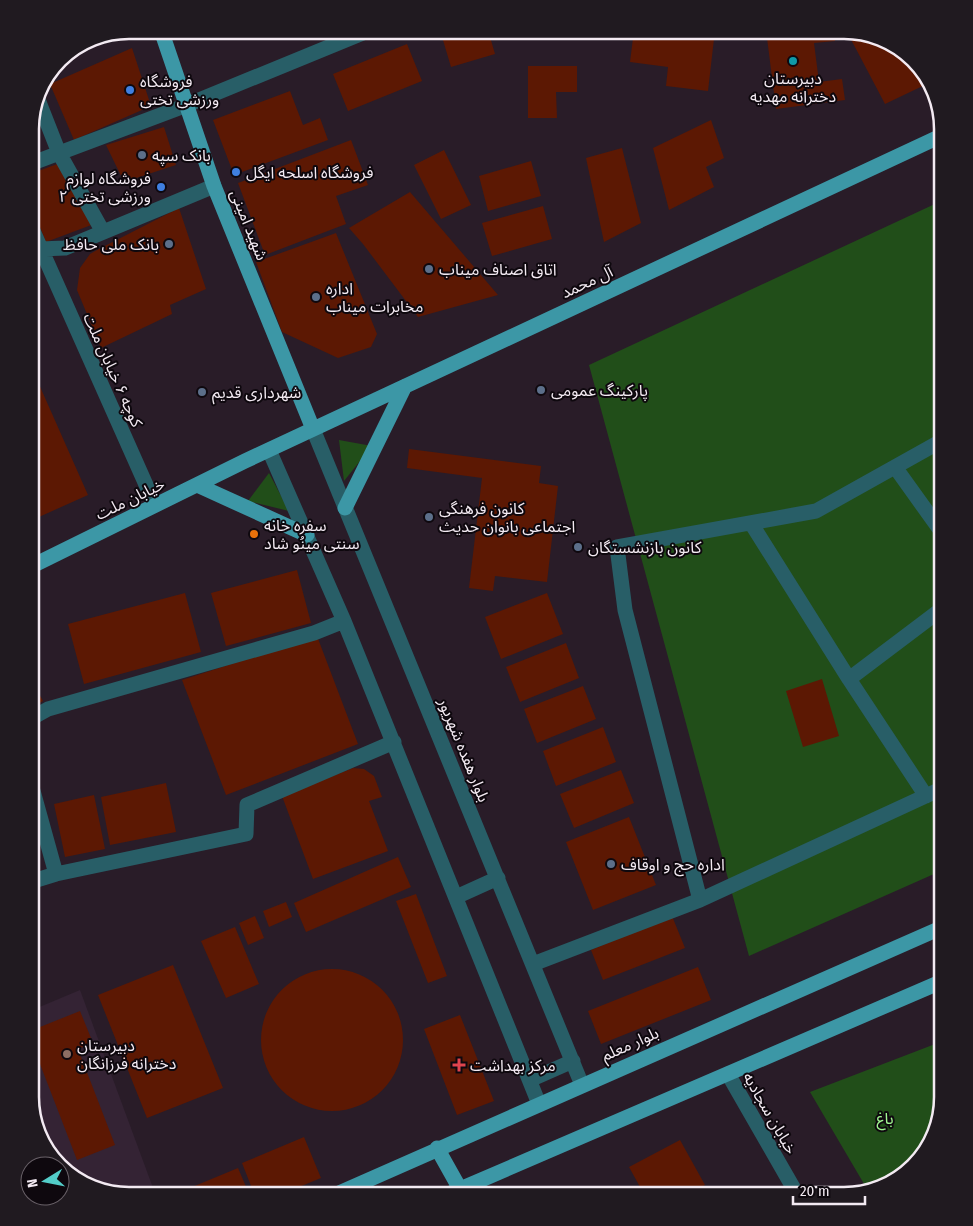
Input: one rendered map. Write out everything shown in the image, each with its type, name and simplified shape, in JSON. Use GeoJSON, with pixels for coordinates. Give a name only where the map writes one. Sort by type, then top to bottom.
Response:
{"type":"FeatureCollection","features":[{"type":"Feature","properties":{"kind":"main road","name":"شهید امینی"},"geometry":{"type":"LineString","coordinates":[[165,39],[214,186],[313,429]]}},
{"type":"Feature","properties":{"kind":"main road","name":"آل محمد"},"geometry":{"type":"LineString","coordinates":[[245,461],[934,139]]}},
{"type":"Feature","properties":{"kind":"main road"},"geometry":{"type":"LineString","coordinates":[[345,508],[405,386]]}},
{"type":"Feature","properties":{"kind":"main road","name":"خیابان ملت"},"geometry":{"type":"LineString","coordinates":[[39,563],[245,461]]}},
{"type":"Feature","properties":{"kind":"main road"},"geometry":{"type":"LineString","coordinates":[[197,485],[307,535]]}},
{"type":"Feature","properties":{"kind":"main road","name":"بلوار معلم"},"geometry":{"type":"LineString","coordinates":[[352,1187],[934,930]]}},
{"type":"Feature","properties":{"kind":"main road"},"geometry":{"type":"LineString","coordinates":[[473,1187],[934,985]]}},
{"type":"Feature","properties":{"kind":"main road"},"geometry":{"type":"LineString","coordinates":[[437,1148],[459,1187]]}},
{"type":"Feature","properties":{"kind":"street"},"geometry":{"type":"LineString","coordinates":[[39,161],[187,105],[348,39]]}},
{"type":"Feature","properties":{"kind":"street"},"geometry":{"type":"LineString","coordinates":[[42,108],[59,153],[103,232]]}},
{"type":"Feature","properties":{"kind":"street"},"geometry":{"type":"LineString","coordinates":[[39,251],[65,248],[214,186]]}},
{"type":"Feature","properties":{"kind":"street","name":"کوچه ۶ خیابان ملت"},"geometry":{"type":"LineString","coordinates":[[39,260],[155,506]]}},
{"type":"Feature","properties":{"kind":"street","name":"بلوار هفده شهریور"},"geometry":{"type":"LineString","coordinates":[[313,429],[582,1084]]}},
{"type":"Feature","properties":{"kind":"street"},"geometry":{"type":"LineString","coordinates":[[700,900],[625,610],[616,546],[816,511],[934,445]]}},
{"type":"Feature","properties":{"kind":"street"},"geometry":{"type":"LineString","coordinates":[[269,450],[344,621],[394,742],[539,1104]]}},
{"type":"Feature","properties":{"kind":"street"},"geometry":{"type":"LineString","coordinates":[[895,467],[934,521]]}},
{"type":"Feature","properties":{"kind":"street"},"geometry":{"type":"LineString","coordinates":[[751,523],[849,679],[926,796]]}},
{"type":"Feature","properties":{"kind":"street"},"geometry":{"type":"LineString","coordinates":[[849,679],[934,615]]}},
{"type":"Feature","properties":{"kind":"street"},"geometry":{"type":"LineString","coordinates":[[39,714],[48,708],[295,638],[344,621]]}},
{"type":"Feature","properties":{"kind":"street"},"geometry":{"type":"LineString","coordinates":[[39,879],[246,834],[247,806],[394,742]]}},
{"type":"Feature","properties":{"kind":"street"},"geometry":{"type":"LineString","coordinates":[[533,964],[700,900],[934,792]]}},
{"type":"Feature","properties":{"kind":"street"},"geometry":{"type":"LineString","coordinates":[[39,813],[56,874]]}},
{"type":"Feature","properties":{"kind":"street"},"geometry":{"type":"LineString","coordinates":[[456,897],[498,878]]}},
{"type":"Feature","properties":{"kind":"street"},"geometry":{"type":"LineString","coordinates":[[530,1080],[573,1061]]}},
{"type":"Feature","properties":{"kind":"street","name":"خیابان سجادیه"},"geometry":{"type":"LineString","coordinates":[[728,1074],[793,1187]]}},
{"type":"Feature","properties":{"kind":"shaded area","name":"دبیرستان دخترانه فرزانگان"},"geometry":{"type":"Polygon","coordinates":[[[80,990],[153,1187],[128,1187],[105,1184],[89,1178],[70,1166],[70,1156],[60,1156],[48,1137],[42,1121],[39,1098],[39,1007],[80,990]]]}},
{"type":"Feature","properties":{"kind":"green space"},"geometry":{"type":"Polygon","coordinates":[[[934,204],[934,874],[749,956],[589,365],[934,204]]]}},
{"type":"Feature","properties":{"kind":"green space"},"geometry":{"type":"Polygon","coordinates":[[[339,440],[372,446],[344,481],[339,440]]]}},
{"type":"Feature","properties":{"kind":"green space"},"geometry":{"type":"Polygon","coordinates":[[[269,473],[289,511],[248,501],[269,473]]]}},
{"type":"Feature","properties":{"kind":"green space","name":"باغ"},"geometry":{"type":"Polygon","coordinates":[[[934,1044],[933,1115],[925,1137],[912,1157],[904,1165],[884,1178],[864,1185],[810,1092],[934,1044]]]}},
{"type":"Feature","properties":{"kind":"building"},"geometry":{"type":"Polygon","coordinates":[[[443,39],[491,39],[495,54],[451,67],[443,39]]]}},
{"type":"Feature","properties":{"kind":"building"},"geometry":{"type":"Polygon","coordinates":[[[633,39],[714,39],[708,91],[666,86],[668,67],[630,62],[633,39]]]}},
{"type":"Feature","properties":{"kind":"building","name":"دبیرستان دخترانه مهدیه"},"geometry":{"type":"Polygon","coordinates":[[[767,39],[835,39],[835,41],[814,43],[819,82],[842,79],[845,100],[776,109],[767,39]]]}},
{"type":"Feature","properties":{"kind":"building"},"geometry":{"type":"Polygon","coordinates":[[[851,39],[862,40],[884,48],[899,57],[912,69],[923,86],[885,104],[851,39]]]}},
{"type":"Feature","properties":{"kind":"building"},"geometry":{"type":"Polygon","coordinates":[[[407,44],[422,81],[348,111],[333,74],[407,44]]]}},
{"type":"Feature","properties":{"kind":"building"},"geometry":{"type":"Polygon","coordinates":[[[132,48],[151,106],[74,140],[51,83],[132,48]]]}},
{"type":"Feature","properties":{"kind":"building"},"geometry":{"type":"Polygon","coordinates":[[[528,66],[577,66],[577,92],[556,92],[557,118],[528,118],[528,66]]]}},
{"type":"Feature","properties":{"kind":"building"},"geometry":{"type":"Polygon","coordinates":[[[290,91],[303,125],[320,118],[328,140],[234,175],[213,120],[290,91]]]}},
{"type":"Feature","properties":{"kind":"building"},"geometry":{"type":"Polygon","coordinates":[[[711,120],[724,158],[706,167],[714,187],[669,210],[653,148],[711,120]]]}},
{"type":"Feature","properties":{"kind":"building","name":"بانک سپه"},"geometry":{"type":"Polygon","coordinates":[[[164,127],[176,165],[124,182],[106,145],[164,127]]]}},
{"type":"Feature","properties":{"kind":"building"},"geometry":{"type":"Polygon","coordinates":[[[351,140],[368,185],[336,196],[346,224],[265,255],[238,183],[351,140]]]}},
{"type":"Feature","properties":{"kind":"building"},"geometry":{"type":"Polygon","coordinates":[[[622,148],[641,223],[604,242],[586,158],[622,148]]]}},
{"type":"Feature","properties":{"kind":"building"},"geometry":{"type":"Polygon","coordinates":[[[444,150],[471,205],[441,219],[414,165],[444,150]]]}},
{"type":"Feature","properties":{"kind":"building"},"geometry":{"type":"Polygon","coordinates":[[[531,161],[541,196],[488,211],[479,176],[531,161]]]}},
{"type":"Feature","properties":{"kind":"building"},"geometry":{"type":"Polygon","coordinates":[[[60,163],[94,224],[46,242],[39,225],[39,171],[60,163]]]}},
{"type":"Feature","properties":{"kind":"building","name":"اتاق اصناف میناب"},"geometry":{"type":"Polygon","coordinates":[[[410,192],[498,295],[418,317],[349,228],[410,192]]]}},
{"type":"Feature","properties":{"kind":"building"},"geometry":{"type":"Polygon","coordinates":[[[543,206],[552,239],[492,256],[482,223],[543,206]]]}},
{"type":"Feature","properties":{"kind":"building"},"geometry":{"type":"Polygon","coordinates":[[[179,208],[206,289],[170,305],[172,314],[101,348],[77,290],[80,268],[90,254],[179,208]]]}},
{"type":"Feature","properties":{"kind":"building","name":"اداره مخابرات میناب"},"geometry":{"type":"Polygon","coordinates":[[[336,233],[377,334],[371,347],[338,358],[282,332],[256,262],[336,233]]]}},
{"type":"Feature","properties":{"kind":"building"},"geometry":{"type":"Polygon","coordinates":[[[39,384],[88,495],[39,517],[39,384]]]}},
{"type":"Feature","properties":{"kind":"building"},"geometry":{"type":"Polygon","coordinates":[[[409,449],[541,466],[539,483],[558,486],[547,582],[495,576],[493,591],[469,588],[482,478],[407,468],[409,449]]]}},
{"type":"Feature","properties":{"kind":"building"},"geometry":{"type":"Polygon","coordinates":[[[297,570],[311,623],[226,646],[211,593],[297,570]]]}},
{"type":"Feature","properties":{"kind":"building"},"geometry":{"type":"Polygon","coordinates":[[[185,593],[201,652],[84,684],[68,624],[185,593]]]}},
{"type":"Feature","properties":{"kind":"building"},"geometry":{"type":"Polygon","coordinates":[[[547,593],[563,634],[501,659],[485,617],[547,593]]]}},
{"type":"Feature","properties":{"kind":"building"},"geometry":{"type":"Polygon","coordinates":[[[317,636],[358,744],[226,795],[182,680],[317,636]]]}},
{"type":"Feature","properties":{"kind":"building"},"geometry":{"type":"Polygon","coordinates":[[[566,643],[579,678],[520,702],[506,667],[566,643]]]}},
{"type":"Feature","properties":{"kind":"building"},"geometry":{"type":"Polygon","coordinates":[[[822,679],[839,736],[803,747],[786,691],[822,679]]]}},
{"type":"Feature","properties":{"kind":"building"},"geometry":{"type":"Polygon","coordinates":[[[583,686],[596,719],[537,743],[524,709],[583,686]]]}},
{"type":"Feature","properties":{"kind":"building"},"geometry":{"type":"Polygon","coordinates":[[[39,694],[43,701],[39,703],[39,694]]]}},
{"type":"Feature","properties":{"kind":"building"},"geometry":{"type":"Polygon","coordinates":[[[603,727],[616,762],[556,786],[543,751],[603,727]]]}},
{"type":"Feature","properties":{"kind":"building"},"geometry":{"type":"Polygon","coordinates":[[[353,768],[364,769],[374,776],[382,797],[369,801],[388,851],[313,879],[282,796],[353,768]]]}},
{"type":"Feature","properties":{"kind":"building"},"geometry":{"type":"Polygon","coordinates":[[[621,770],[634,803],[574,828],[560,794],[621,770]]]}},
{"type":"Feature","properties":{"kind":"building"},"geometry":{"type":"Polygon","coordinates":[[[166,783],[176,832],[110,845],[101,797],[166,783]]]}},
{"type":"Feature","properties":{"kind":"building"},"geometry":{"type":"Polygon","coordinates":[[[94,795],[105,849],[65,857],[54,804],[94,795]]]}},
{"type":"Feature","properties":{"kind":"building","name":"اداره حج و اوقاف"},"geometry":{"type":"Polygon","coordinates":[[[629,817],[656,885],[593,910],[566,842],[629,817]]]}},
{"type":"Feature","properties":{"kind":"building"},"geometry":{"type":"Polygon","coordinates":[[[398,857],[411,887],[306,932],[294,903],[398,857]]]}},
{"type":"Feature","properties":{"kind":"building"},"geometry":{"type":"Polygon","coordinates":[[[416,894],[447,976],[428,983],[396,901],[416,894]]]}},
{"type":"Feature","properties":{"kind":"building"},"geometry":{"type":"Polygon","coordinates":[[[286,902],[292,917],[269,927],[263,911],[286,902]]]}},
{"type":"Feature","properties":{"kind":"building"},"geometry":{"type":"Polygon","coordinates":[[[255,916],[264,938],[248,945],[239,923],[255,916]]]}},
{"type":"Feature","properties":{"kind":"building"},"geometry":{"type":"Polygon","coordinates":[[[672,916],[685,948],[603,980],[591,950],[672,916]]]}},
{"type":"Feature","properties":{"kind":"building"},"geometry":{"type":"Polygon","coordinates":[[[235,927],[259,984],[226,998],[201,941],[235,927]]]}},
{"type":"Feature","properties":{"kind":"building"},"geometry":{"type":"Polygon","coordinates":[[[173,965],[223,1088],[147,1118],[98,995],[173,965]]]}},
{"type":"Feature","properties":{"kind":"building"},"geometry":{"type":"Polygon","coordinates":[[[698,967],[711,1000],[601,1044],[588,1011],[698,967]]]}},
{"type":"Feature","properties":{"kind":"building"},"geometry":{"type":"Polygon","coordinates":[[[332,969],[346,970],[359,974],[372,981],[382,990],[391,1000],[398,1013],[402,1026],[402,1054],[398,1067],[391,1080],[382,1090],[372,1099],[359,1106],[346,1110],[332,1111],[318,1110],[305,1106],[292,1099],[282,1090],[273,1080],[266,1067],[262,1054],[261,1040],[262,1026],[266,1013],[273,1000],[282,990],[292,981],[305,974],[318,970],[332,969]]]}},
{"type":"Feature","properties":{"kind":"building"},"geometry":{"type":"Polygon","coordinates":[[[80,1011],[93,1043],[78,1049],[115,1145],[77,1160],[39,1064],[39,1027],[80,1011]]]}},
{"type":"Feature","properties":{"kind":"building","name":"مرکز بهداشت"},"geometry":{"type":"Polygon","coordinates":[[[460,1015],[494,1101],[457,1115],[424,1029],[460,1015]]]}},
{"type":"Feature","properties":{"kind":"building"},"geometry":{"type":"Polygon","coordinates":[[[304,1137],[321,1178],[299,1187],[251,1187],[242,1163],[304,1137]]]}},
{"type":"Feature","properties":{"kind":"building"},"geometry":{"type":"Polygon","coordinates":[[[680,1140],[705,1185],[701,1187],[640,1187],[629,1167],[680,1140]]]}},
{"type":"Feature","properties":{"kind":"building"},"geometry":{"type":"Polygon","coordinates":[[[238,1168],[246,1187],[192,1187],[238,1168]]]}},
{"type":"Feature","properties":{"kind":"place","name":"دبیرستان دخترانه مهدیه"},"geometry":{"type":"Point","coordinates":[793,61]}},
{"type":"Feature","properties":{"kind":"place","name":"فروشگاه ورزشی تختی"},"geometry":{"type":"Point","coordinates":[130,90]}},
{"type":"Feature","properties":{"kind":"place","name":"بانک سپه"},"geometry":{"type":"Point","coordinates":[142,155]}},
{"type":"Feature","properties":{"kind":"place","name":"فروشگاه اسلحه ایگل"},"geometry":{"type":"Point","coordinates":[236,172]}},
{"type":"Feature","properties":{"kind":"place","name":"فروشگاه لوازم ورزشی تختی ۲"},"geometry":{"type":"Point","coordinates":[161,187]}},
{"type":"Feature","properties":{"kind":"place","name":"بانک ملی حافظ"},"geometry":{"type":"Point","coordinates":[169,244]}},
{"type":"Feature","properties":{"kind":"place","name":"اتاق اصناف میناب"},"geometry":{"type":"Point","coordinates":[429,269]}},
{"type":"Feature","properties":{"kind":"place","name":"اداره مخابرات میناب"},"geometry":{"type":"Point","coordinates":[316,297]}},
{"type":"Feature","properties":{"kind":"place","name":"پارکینگ عمومی"},"geometry":{"type":"Point","coordinates":[541,390]}},
{"type":"Feature","properties":{"kind":"place","name":"شهرداری قدیم"},"geometry":{"type":"Point","coordinates":[202,392]}},
{"type":"Feature","properties":{"kind":"place","name":"کانون فرهنگی اجتماعی بانوان حدیث"},"geometry":{"type":"Point","coordinates":[429,517]}},
{"type":"Feature","properties":{"kind":"place","name":"سفره خانه سنتی مینُو شاد"},"geometry":{"type":"Point","coordinates":[254,534]}},
{"type":"Feature","properties":{"kind":"place","name":"کانون بازنشستگان"},"geometry":{"type":"Point","coordinates":[578,547]}},
{"type":"Feature","properties":{"kind":"place","name":"اداره حج و اوقاف"},"geometry":{"type":"Point","coordinates":[611,864]}},
{"type":"Feature","properties":{"kind":"place","name":"دبیرستان دخترانه فرزانگان"},"geometry":{"type":"Point","coordinates":[67,1054]}},
{"type":"Feature","properties":{"kind":"place","name":"مرکز بهداشت"},"geometry":{"type":"Point","coordinates":[459,1065]}}]}
